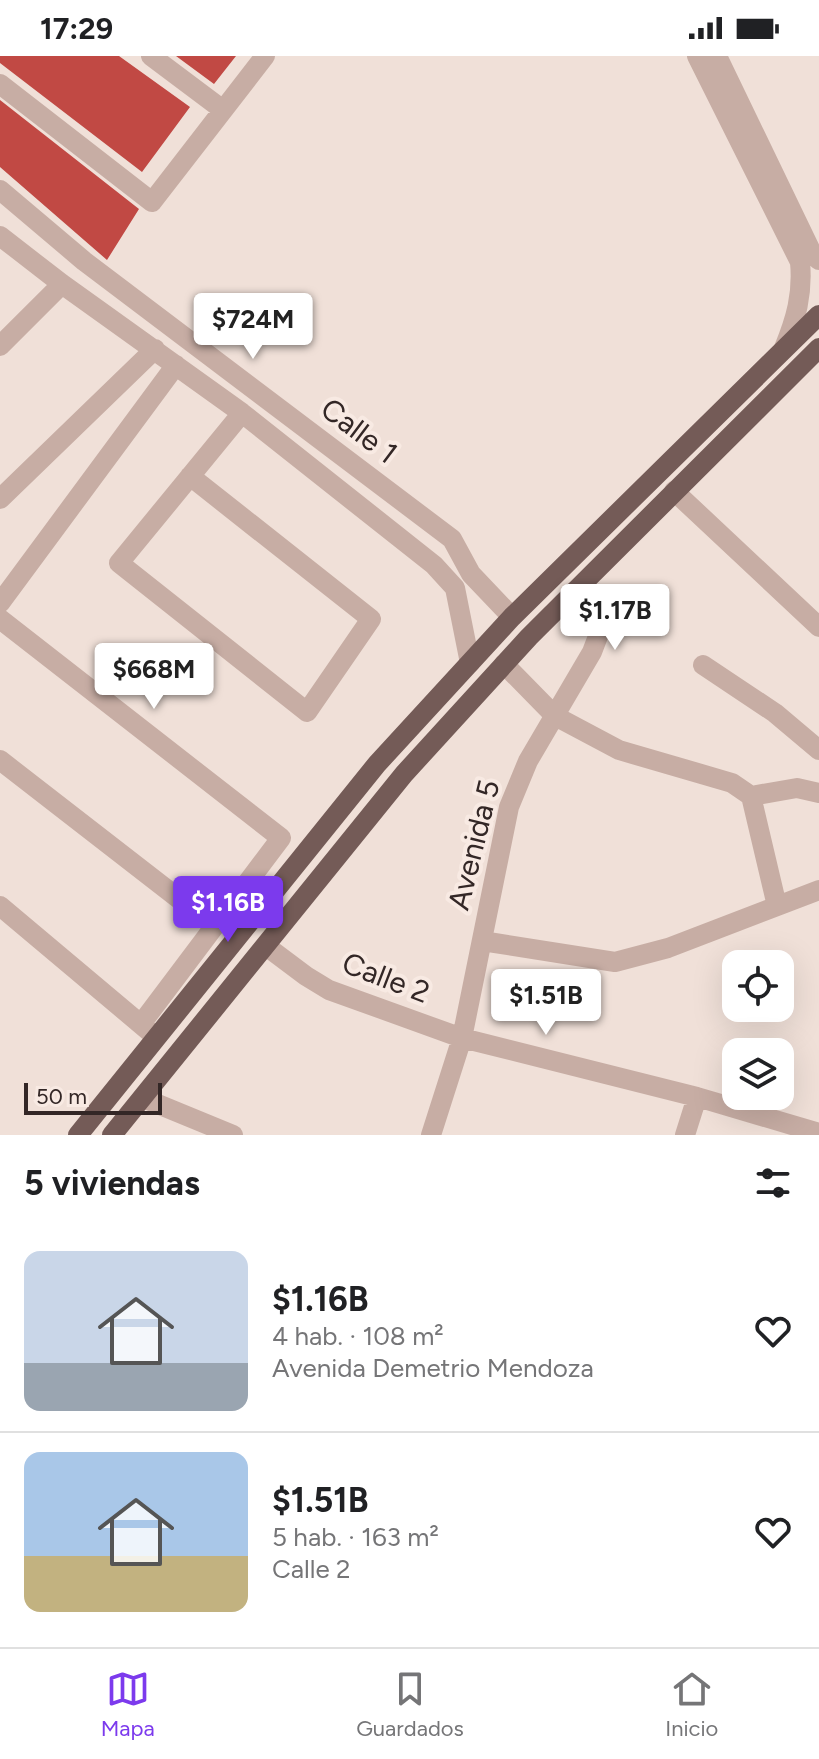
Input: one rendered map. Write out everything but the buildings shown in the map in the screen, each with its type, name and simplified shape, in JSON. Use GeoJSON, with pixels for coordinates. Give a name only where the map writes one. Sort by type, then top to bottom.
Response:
{"type":"FeatureCollection","features":[{"type":"Feature","properties":{"kind":"main road"},"geometry":{"type":"LineString","coordinates":[[78,1135],[377,764],[512,617],[819,315]]}},
{"type":"Feature","properties":{"kind":"main road"},"geometry":{"type":"LineString","coordinates":[[112,1135],[404,774],[575,591],[819,349]]}},
{"type":"Feature","properties":{"kind":"street"},"geometry":{"type":"LineString","coordinates":[[151,56],[223,110]]}},
{"type":"Feature","properties":{"kind":"street"},"geometry":{"type":"LineString","coordinates":[[0,84],[152,202],[265,56]]}},
{"type":"Feature","properties":{"kind":"street"},"geometry":{"type":"LineString","coordinates":[[697,56],[811,259]]}},
{"type":"Feature","properties":{"kind":"street"},"geometry":{"type":"LineString","coordinates":[[717,56],[811,259],[798,313],[784,348]]}},
{"type":"Feature","properties":{"kind":"street","name":"Calle 1"},"geometry":{"type":"LineString","coordinates":[[1,194],[84,261],[452,539],[471,574],[512,617]]}},
{"type":"Feature","properties":{"kind":"street","name":"Calle 1"},"geometry":{"type":"LineString","coordinates":[[0,236],[242,413],[434,565],[455,588]]}},
{"type":"Feature","properties":{"kind":"street"},"geometry":{"type":"LineString","coordinates":[[0,346],[62,284]]}},
{"type":"Feature","properties":{"kind":"street"},"geometry":{"type":"LineString","coordinates":[[0,499],[155,349]]}},
{"type":"Feature","properties":{"kind":"street"},"geometry":{"type":"LineString","coordinates":[[0,603],[176,365]]}},
{"type":"Feature","properties":{"kind":"street"},"geometry":{"type":"LineString","coordinates":[[190,476],[371,619],[307,712],[119,563],[190,476],[242,413]]}},
{"type":"Feature","properties":{"kind":"street"},"geometry":{"type":"LineString","coordinates":[[674,491],[819,627]]}},
{"type":"Feature","properties":{"kind":"street"},"geometry":{"type":"LineString","coordinates":[[470,663],[455,588],[471,574]]}},
{"type":"Feature","properties":{"kind":"street","name":"Avenida 5"},"geometry":{"type":"LineString","coordinates":[[431,1135],[462,1038],[509,807],[528,761],[592,652],[600,631],[596,616],[575,591]]}},
{"type":"Feature","properties":{"kind":"street"},"geometry":{"type":"LineString","coordinates":[[0,619],[281,838],[141,1024]]}},
{"type":"Feature","properties":{"kind":"street"},"geometry":{"type":"LineString","coordinates":[[504,664],[555,716],[619,750],[732,783],[751,796],[777,906]]}},
{"type":"Feature","properties":{"kind":"street"},"geometry":{"type":"LineString","coordinates":[[703,665],[775,713],[819,750]]}},
{"type":"Feature","properties":{"kind":"street"},"geometry":{"type":"LineString","coordinates":[[0,760],[214,926]]}},
{"type":"Feature","properties":{"kind":"street"},"geometry":{"type":"LineString","coordinates":[[751,796],[797,788],[818,791]]}},
{"type":"Feature","properties":{"kind":"street"},"geometry":{"type":"LineString","coordinates":[[482,941],[615,962],[668,948],[819,890]]}},
{"type":"Feature","properties":{"kind":"street"},"geometry":{"type":"LineString","coordinates":[[0,906],[158,1038]]}},
{"type":"Feature","properties":{"kind":"street","name":"Calle 2"},"geometry":{"type":"LineString","coordinates":[[266,946],[329,990],[462,1038],[697,1097],[819,1133]]}},
{"type":"Feature","properties":{"kind":"street"},"geometry":{"type":"LineString","coordinates":[[685,1135],[697,1097]]}},
{"type":"Feature","properties":{"kind":"street"},"geometry":{"type":"LineString","coordinates":[[143,1098],[186,1126],[233,1135]]}}]}
